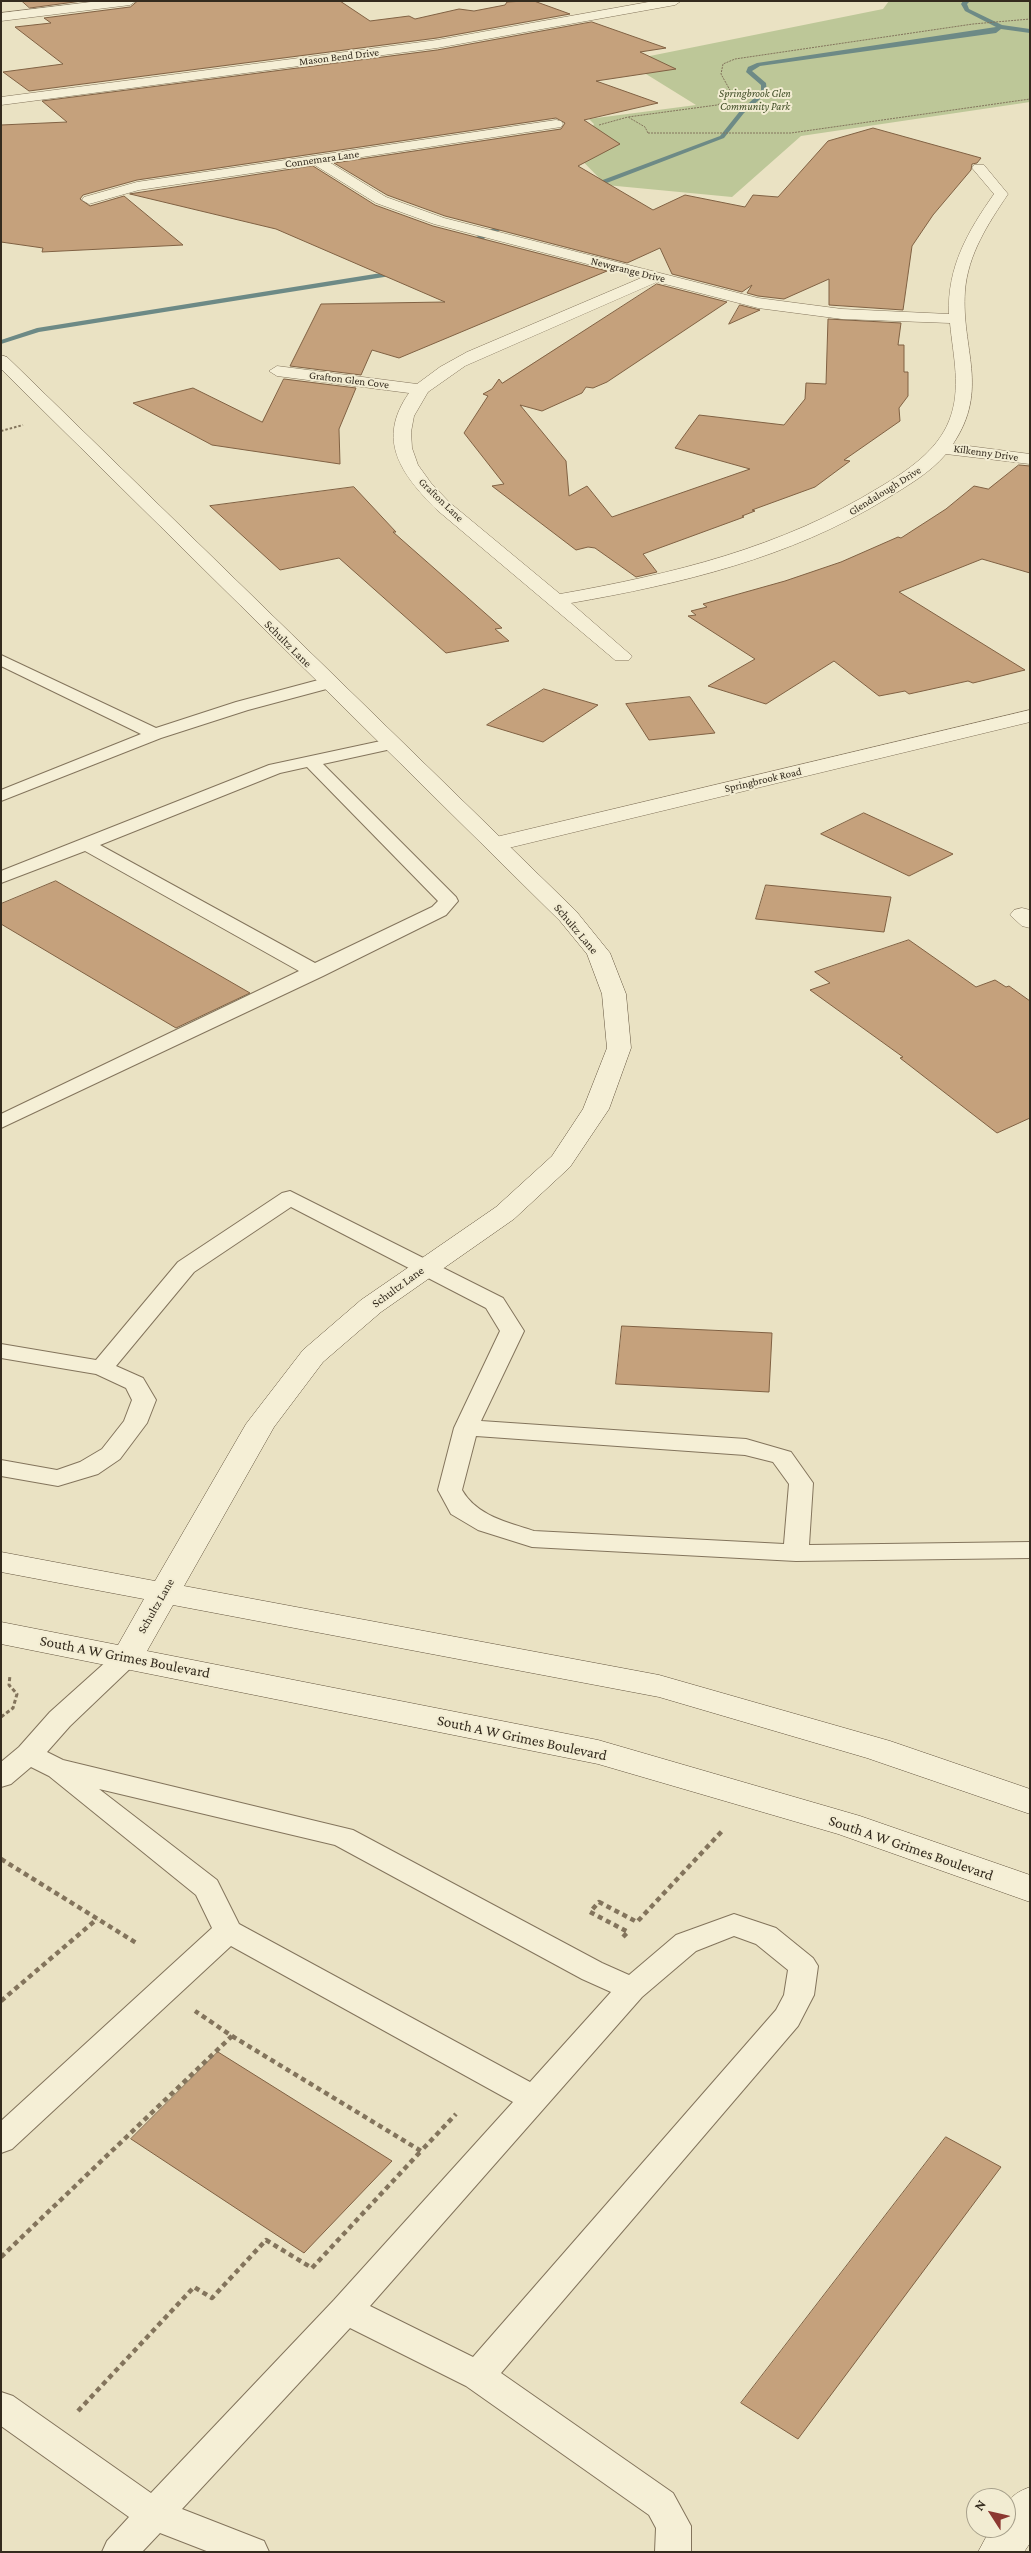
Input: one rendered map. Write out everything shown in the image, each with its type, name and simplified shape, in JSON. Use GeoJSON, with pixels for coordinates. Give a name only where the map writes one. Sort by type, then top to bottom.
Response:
{"type":"FeatureCollection","features":[{"type":"Feature","properties":{"kind":"street"},"geometry":{"type":"LineString","coordinates":[[1,17],[130,1]]}},
{"type":"Feature","properties":{"kind":"street","name":"Mason Bend Drive"},"geometry":{"type":"LineString","coordinates":[[1,101],[437,44],[675,1]]}},
{"type":"Feature","properties":{"kind":"street","name":"Connemara Lane"},"geometry":{"type":"LineString","coordinates":[[89,200],[138,186],[556,124]]}},
{"type":"Feature","properties":{"kind":"street","name":"Newgrange Drive"},"geometry":{"type":"LineString","coordinates":[[316,160],[381,200],[406,210],[448,224],[655,277],[784,308],[842,314],[957,319]]}},
{"type":"Feature","properties":{"kind":"street","name":"Glendalough Drive"},"geometry":{"type":"LineString","coordinates":[[558,600],[666,578],[782,544],[834,522],[874,500],[921,469],[943,448],[954,431],[966,384],[957,319],[960,263],[973,234],[1001,194],[979,168]]}},
{"type":"Feature","properties":{"kind":"street","name":"Grafton Lane"},"geometry":{"type":"LineString","coordinates":[[622,656],[558,600],[443,506],[417,479],[402,447],[402,428],[408,409],[421,389],[451,368],[495,346],[655,277]]}},
{"type":"Feature","properties":{"kind":"street","name":"Schultz Lane"},"geometry":{"type":"LineString","coordinates":[[1,360],[328,684],[496,844],[568,916],[598,954],[614,994],[619,1048],[596,1109],[561,1161],[506,1213],[426,1266],[372,1306],[313,1356],[261,1424],[127,1657]]}},
{"type":"Feature","properties":{"kind":"street","name":"Grafton Glen Cove"},"geometry":{"type":"LineString","coordinates":[[277,371],[421,389]]}},
{"type":"Feature","properties":{"kind":"street","name":"Kilkenny Drive"},"geometry":{"type":"LineString","coordinates":[[943,448],[1030,459]]}},
{"type":"Feature","properties":{"kind":"street","name":"Springbrook Road"},"geometry":{"type":"LineString","coordinates":[[496,844],[1030,716]]}},
{"type":"Feature","properties":{"kind":"street"},"geometry":{"type":"LineString","coordinates":[[1,1562],[659,1686],[878,1749],[1030,1802]]}},
{"type":"Feature","properties":{"kind":"street","name":"South A W Grimes Boulevard"},"geometry":{"type":"LineString","coordinates":[[1,1634],[127,1657],[598,1752],[848,1826],[1030,1890]]}},
{"type":"Feature","properties":{"kind":"street"},"geometry":{"type":"LineString","coordinates":[[999,2552],[1030,2506]]}},
{"type":"Feature","properties":{"kind":"lane"},"geometry":{"type":"LineString","coordinates":[[1,660],[155,734]]}},
{"type":"Feature","properties":{"kind":"lane"},"geometry":{"type":"LineString","coordinates":[[1,796],[155,734],[242,706],[328,684]]}},
{"type":"Feature","properties":{"kind":"lane"},"geometry":{"type":"LineString","coordinates":[[1,878],[276,769],[390,744]]}},
{"type":"Feature","properties":{"kind":"lane"},"geometry":{"type":"LineString","coordinates":[[1,1122],[316,972],[439,911],[449,901],[310,761]]}},
{"type":"Feature","properties":{"kind":"lane"},"geometry":{"type":"LineString","coordinates":[[85,844],[316,972]]}},
{"type":"Feature","properties":{"kind":"lane"},"geometry":{"type":"LineString","coordinates":[[102,1368],[186,1267],[290,1198],[495,1303],[512,1331],[466,1428],[450,1490],[460,1508],[487,1524],[532,1539],[796,1553],[1030,1550]]}},
{"type":"Feature","properties":{"kind":"lane"},"geometry":{"type":"LineString","coordinates":[[1,1351],[102,1368],[135,1383],[144,1400],[135,1423],[111,1454],[89,1468],[58,1478],[1,1468]]}},
{"type":"Feature","properties":{"kind":"lane"},"geometry":{"type":"LineString","coordinates":[[466,1428],[746,1447],[782,1457],[801,1483],[796,1553]]}},
{"type":"Feature","properties":{"kind":"lane"},"geometry":{"type":"LineString","coordinates":[[1,1777],[29,1754],[60,1719],[127,1657]]}},
{"type":"Feature","properties":{"kind":"lane"},"geometry":{"type":"LineString","coordinates":[[29,1754],[55,1768],[207,1888],[228,1931],[532,2098]]}},
{"type":"Feature","properties":{"kind":"lane"},"geometry":{"type":"LineString","coordinates":[[55,1768],[343,1837],[592,1971],[632,1989]]}},
{"type":"Feature","properties":{"kind":"lane"},"geometry":{"type":"LineString","coordinates":[[119,2552],[346,2310],[532,2098],[632,1989],[686,1943],[734,1925],[766,1936],[802,1966],[799,1995],[787,2018],[478,2376]]}},
{"type":"Feature","properties":{"kind":"lane"},"geometry":{"type":"LineString","coordinates":[[1,2140],[228,1931]]}},
{"type":"Feature","properties":{"kind":"lane"},"geometry":{"type":"LineString","coordinates":[[346,2310],[478,2376],[661,2504],[674,2526],[673,2552]]}},
{"type":"Feature","properties":{"kind":"lane"},"geometry":{"type":"LineString","coordinates":[[1,2407],[153,2514],[252,2552]]}},
{"type":"Feature","properties":{"kind":"path"},"geometry":{"type":"LineString","coordinates":[[599,125],[628,117],[717,106],[726,101],[731,92],[721,74],[723,64],[735,59],[973,24],[1030,19]]}},
{"type":"Feature","properties":{"kind":"path"},"geometry":{"type":"LineString","coordinates":[[640,133],[791,133],[1030,99]]}},
{"type":"Feature","properties":{"kind":"path"},"geometry":{"type":"LineString","coordinates":[[628,117],[645,127],[648,133]]}},
{"type":"Feature","properties":{"kind":"path"},"geometry":{"type":"LineString","coordinates":[[1,1717],[13,1708],[17,1694],[8,1686],[10,1675]]}},
{"type":"Feature","properties":{"kind":"path"},"geometry":{"type":"LineString","coordinates":[[623,1937],[628,1932],[590,1912],[598,1902],[637,1922],[723,1830]]}},
{"type":"Feature","properties":{"kind":"path"},"geometry":{"type":"LineString","coordinates":[[1,1859],[138,1944]]}},
{"type":"Feature","properties":{"kind":"path"},"geometry":{"type":"LineString","coordinates":[[1,2001],[97,1919]]}},
{"type":"Feature","properties":{"kind":"path"},"geometry":{"type":"LineString","coordinates":[[194,2010],[232,2036],[421,2150]]}},
{"type":"Feature","properties":{"kind":"path"},"geometry":{"type":"LineString","coordinates":[[1,2257],[232,2036]]}},
{"type":"Feature","properties":{"kind":"path"},"geometry":{"type":"LineString","coordinates":[[78,2411],[194,2286],[212,2298],[266,2240],[312,2268],[456,2114]]}},
{"type":"Feature","properties":{"kind":"green space","name":"Springbrook Glen Community Park"},"geometry":{"type":"Polygon","coordinates":[[[889,1],[1030,1],[1030,102],[801,136],[732,197],[606,185],[559,137],[591,130],[594,124],[589,119],[696,105],[625,61],[883,9],[889,1]]]}},
{"type":"Feature","properties":{"kind":"building"},"geometry":{"type":"Polygon","coordinates":[[[22,1],[82,1],[30,8],[22,1]]]}},
{"type":"Feature","properties":{"kind":"building"},"geometry":{"type":"Polygon","coordinates":[[[138,1],[340,1],[370,21],[409,16],[415,19],[459,9],[474,11],[505,5],[507,2],[525,1],[534,1],[570,14],[437,38],[29,91],[3,72],[63,64],[15,27],[51,23],[44,18],[130,7],[138,1]]]}},
{"type":"Feature","properties":{"kind":"building"},"geometry":{"type":"Polygon","coordinates":[[[592,22],[666,48],[640,52],[676,69],[596,81],[658,103],[584,120],[620,144],[578,166],[653,210],[685,195],[745,207],[753,195],[778,197],[828,141],[873,128],[981,158],[977,163],[972,164],[971,170],[933,215],[912,246],[903,310],[829,305],[829,279],[784,299],[758,296],[747,293],[752,285],[742,292],[672,274],[660,248],[627,263],[445,216],[387,195],[334,163],[561,129],[565,123],[556,118],[137,180],[83,195],[80,199],[90,206],[124,196],[183,245],[42,252],[43,248],[1,242],[1,125],[67,122],[42,101],[437,50],[592,22]]]}},
{"type":"Feature","properties":{"kind":"building"},"geometry":{"type":"Polygon","coordinates":[[[313,166],[375,205],[433,226],[607,271],[399,358],[372,350],[361,375],[290,366],[321,304],[445,302],[276,229],[130,194],[313,166]]]}},
{"type":"Feature","properties":{"kind":"building"},"geometry":{"type":"Polygon","coordinates":[[[657,284],[727,302],[607,382],[593,388],[586,387],[582,393],[542,411],[520,405],[566,461],[569,496],[587,486],[612,517],[750,469],[675,448],[699,415],[784,425],[805,399],[806,383],[826,384],[828,319],[901,323],[898,345],[904,345],[904,372],[908,372],[908,396],[899,408],[900,421],[844,460],[850,461],[815,487],[752,510],[755,511],[742,516],[744,517],[643,554],[657,572],[636,577],[595,548],[588,547],[576,550],[492,486],[504,484],[464,433],[488,396],[483,394],[492,389],[499,379],[502,383],[657,284]]]}},
{"type":"Feature","properties":{"kind":"building"},"geometry":{"type":"Polygon","coordinates":[[[740,305],[760,310],[729,324],[740,305]]]}},
{"type":"Feature","properties":{"kind":"building"},"geometry":{"type":"Polygon","coordinates":[[[284,379],[356,388],[339,429],[340,464],[212,445],[133,403],[193,388],[262,422],[284,379]]]}},
{"type":"Feature","properties":{"kind":"building"},"geometry":{"type":"Polygon","coordinates":[[[1019,465],[1030,466],[1030,573],[982,559],[899,592],[1025,670],[973,683],[968,681],[909,694],[905,691],[879,696],[834,661],[766,704],[708,686],[755,659],[688,616],[696,615],[691,611],[707,607],[703,604],[785,581],[841,562],[898,537],[901,538],[946,509],[974,486],[988,489],[1019,465]]]}},
{"type":"Feature","properties":{"kind":"building"},"geometry":{"type":"Polygon","coordinates":[[[354,487],[396,532],[393,532],[502,628],[495,629],[509,641],[446,653],[339,558],[280,570],[210,506],[354,487]]]}},
{"type":"Feature","properties":{"kind":"building"},"geometry":{"type":"Polygon","coordinates":[[[544,689],[598,705],[543,742],[487,725],[544,689]]]}},
{"type":"Feature","properties":{"kind":"building"},"geometry":{"type":"Polygon","coordinates":[[[690,697],[715,733],[649,740],[626,704],[690,697]]]}},
{"type":"Feature","properties":{"kind":"building"},"geometry":{"type":"Polygon","coordinates":[[[864,813],[953,854],[909,876],[821,834],[864,813]]]}},
{"type":"Feature","properties":{"kind":"building"},"geometry":{"type":"Polygon","coordinates":[[[56,881],[250,993],[176,1028],[1,924],[1,904],[56,881]]]}},
{"type":"Feature","properties":{"kind":"building"},"geometry":{"type":"Polygon","coordinates":[[[766,885],[891,897],[884,932],[756,919],[766,885]]]}},
{"type":"Feature","properties":{"kind":"building"},"geometry":{"type":"Polygon","coordinates":[[[909,940],[976,987],[995,980],[1006,987],[1009,986],[1030,1001],[1030,1118],[997,1133],[900,1058],[903,1057],[810,990],[830,983],[815,972],[909,940]]]}},
{"type":"Feature","properties":{"kind":"building"},"geometry":{"type":"Polygon","coordinates":[[[622,1326],[772,1333],[769,1392],[616,1384],[622,1326]]]}},
{"type":"Feature","properties":{"kind":"building"},"geometry":{"type":"Polygon","coordinates":[[[218,2052],[392,2161],[304,2253],[131,2139],[218,2052]]]}},
{"type":"Feature","properties":{"kind":"building"},"geometry":{"type":"Polygon","coordinates":[[[946,2137],[1001,2167],[798,2439],[741,2403],[946,2137]]]}},
{"type":"Feature","properties":{"kind":"waterway"},"geometry":{"type":"LineString","coordinates":[[967,1],[964,4],[967,10],[1000,27]]}},
{"type":"Feature","properties":{"kind":"waterway"},"geometry":{"type":"LineString","coordinates":[[588,187],[722,137],[742,112],[764,93],[764,84],[749,72],[750,68],[759,64],[996,31],[1000,27]]}},
{"type":"Feature","properties":{"kind":"waterway"},"geometry":{"type":"LineString","coordinates":[[1000,27],[1030,31]]}},
{"type":"Feature","properties":{"kind":"waterway"},"geometry":{"type":"LineString","coordinates":[[463,246],[514,221]]}},
{"type":"Feature","properties":{"kind":"waterway"},"geometry":{"type":"LineString","coordinates":[[3,342],[37,330],[400,272]]}}]}
